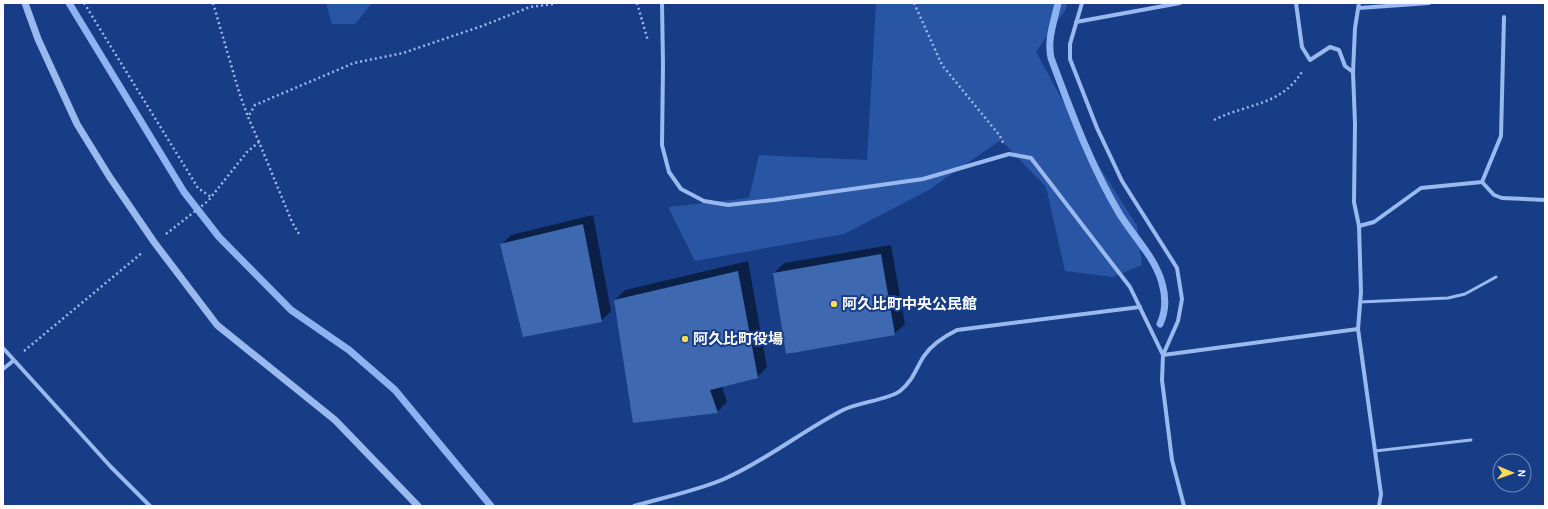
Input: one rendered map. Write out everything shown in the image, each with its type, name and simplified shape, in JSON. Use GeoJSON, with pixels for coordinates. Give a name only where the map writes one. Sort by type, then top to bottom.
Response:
{"type":"FeatureCollection","features":[{"type":"Feature","properties":{"kind":"street"},"geometry":{"type":"LineString","coordinates":[[25,3],[38,39],[77,124],[109,176],[150,236],[217,325],[335,420],[418,506]]}},
{"type":"Feature","properties":{"kind":"street"},"geometry":{"type":"LineString","coordinates":[[662,3],[662,145],[669,172],[682,189],[704,200],[728,205],[923,179],[1009,154],[1031,158],[1130,286],[1163,355]]}},
{"type":"Feature","properties":{"kind":"street"},"geometry":{"type":"LineString","coordinates":[[1082,3],[1070,44],[1070,60],[1097,128],[1122,181],[1177,268],[1182,299],[1178,321],[1163,355],[1162,380],[1172,460],[1184,506]]}},
{"type":"Feature","properties":{"kind":"street"},"geometry":{"type":"LineString","coordinates":[[1076,22],[1180,3]]}},
{"type":"Feature","properties":{"kind":"street"},"geometry":{"type":"LineString","coordinates":[[1296,3],[1302,47],[1310,60],[1330,47],[1339,50],[1345,66],[1353,72]]}},
{"type":"Feature","properties":{"kind":"street"},"geometry":{"type":"LineString","coordinates":[[1379,506],[1382,494],[1358,329],[1361,292],[1359,226],[1354,202],[1355,124],[1353,72],[1355,28],[1359,5],[1429,3]]}},
{"type":"Feature","properties":{"kind":"street"},"geometry":{"type":"LineString","coordinates":[[1482,182],[1501,136],[1504,17]]}},
{"type":"Feature","properties":{"kind":"street"},"geometry":{"type":"LineString","coordinates":[[1359,226],[1374,222],[1421,188],[1482,182]]}},
{"type":"Feature","properties":{"kind":"street"},"geometry":{"type":"LineString","coordinates":[[1482,182],[1494,195],[1502,198],[1545,200]]}},
{"type":"Feature","properties":{"kind":"street"},"geometry":{"type":"LineString","coordinates":[[634,506],[723,479],[766,458],[825,420],[847,408],[899,392],[909,383],[924,356],[931,348],[943,337],[957,330],[1140,307]]}},
{"type":"Feature","properties":{"kind":"street"},"geometry":{"type":"LineString","coordinates":[[1163,355],[1358,329]]}},
{"type":"Feature","properties":{"kind":"street"},"geometry":{"type":"LineString","coordinates":[[3,348],[13,361],[111,467],[150,506]]}},
{"type":"Feature","properties":{"kind":"street"},"geometry":{"type":"LineString","coordinates":[[3,369],[13,361]]}},
{"type":"Feature","properties":{"kind":"lane"},"geometry":{"type":"LineString","coordinates":[[1360,302],[1448,298],[1465,294],[1496,277]]}},
{"type":"Feature","properties":{"kind":"lane"},"geometry":{"type":"LineString","coordinates":[[1375,451],[1471,440]]}},
{"type":"Feature","properties":{"kind":"path"},"geometry":{"type":"LineString","coordinates":[[84,3],[198,188],[210,197]]}},
{"type":"Feature","properties":{"kind":"path"},"geometry":{"type":"LineString","coordinates":[[213,3],[242,105],[259,142]]}},
{"type":"Feature","properties":{"kind":"path"},"geometry":{"type":"LineString","coordinates":[[248,116],[255,105],[354,63],[403,53],[482,26],[530,7],[554,4],[552,3]]}},
{"type":"Feature","properties":{"kind":"path"},"geometry":{"type":"LineString","coordinates":[[637,3],[649,45]]}},
{"type":"Feature","properties":{"kind":"path"},"geometry":{"type":"LineString","coordinates":[[914,3],[942,65],[1000,136],[1009,154]]}},
{"type":"Feature","properties":{"kind":"path"},"geometry":{"type":"LineString","coordinates":[[1214,120],[1231,112],[1277,97],[1300,76],[1310,60]]}},
{"type":"Feature","properties":{"kind":"shaded area"},"geometry":{"type":"Polygon","coordinates":[[[326,3],[372,3],[355,24],[332,24],[326,3]]]}},
{"type":"Feature","properties":{"kind":"shaded area"},"geometry":{"type":"Polygon","coordinates":[[[876,3],[1067,3],[1066,9],[1036,52],[1099,166],[1137,226],[1142,265],[1113,277],[1065,271],[1046,187],[1001,140],[927,191],[844,234],[695,261],[668,207],[749,198],[759,155],[867,160],[876,3]]]}},
{"type":"Feature","properties":{"kind":"building"},"geometry":{"type":"Polygon","coordinates":[[[583,224],[602,322],[523,337],[500,244],[583,224]]]}},
{"type":"Feature","properties":{"kind":"building","name":"阿久比町中央公民館"},"geometry":{"type":"Polygon","coordinates":[[[881,254],[895,335],[786,354],[773,273],[881,254]]]}},
{"type":"Feature","properties":{"kind":"building","name":"阿久比町役場"},"geometry":{"type":"Polygon","coordinates":[[[738,271],[758,378],[710,390],[718,413],[633,423],[614,300],[738,271]]]}},
{"type":"Feature","properties":{"kind":"waterway"},"geometry":{"type":"LineString","coordinates":[[69,3],[184,192],[219,237],[291,310],[349,350],[395,390],[491,506]]}},
{"type":"Feature","properties":{"kind":"waterway"},"geometry":{"type":"LineString","coordinates":[[1058,3],[1050,37],[1051,58],[1099,176],[1119,213],[1149,255],[1159,273],[1165,299],[1160,324]]}},
{"type":"Feature","properties":{"kind":"place","name":"阿久比町中央公民館"},"geometry":{"type":"Point","coordinates":[834,304]}},
{"type":"Feature","properties":{"kind":"place","name":"阿久比町役場"},"geometry":{"type":"Point","coordinates":[685,339]}}]}
